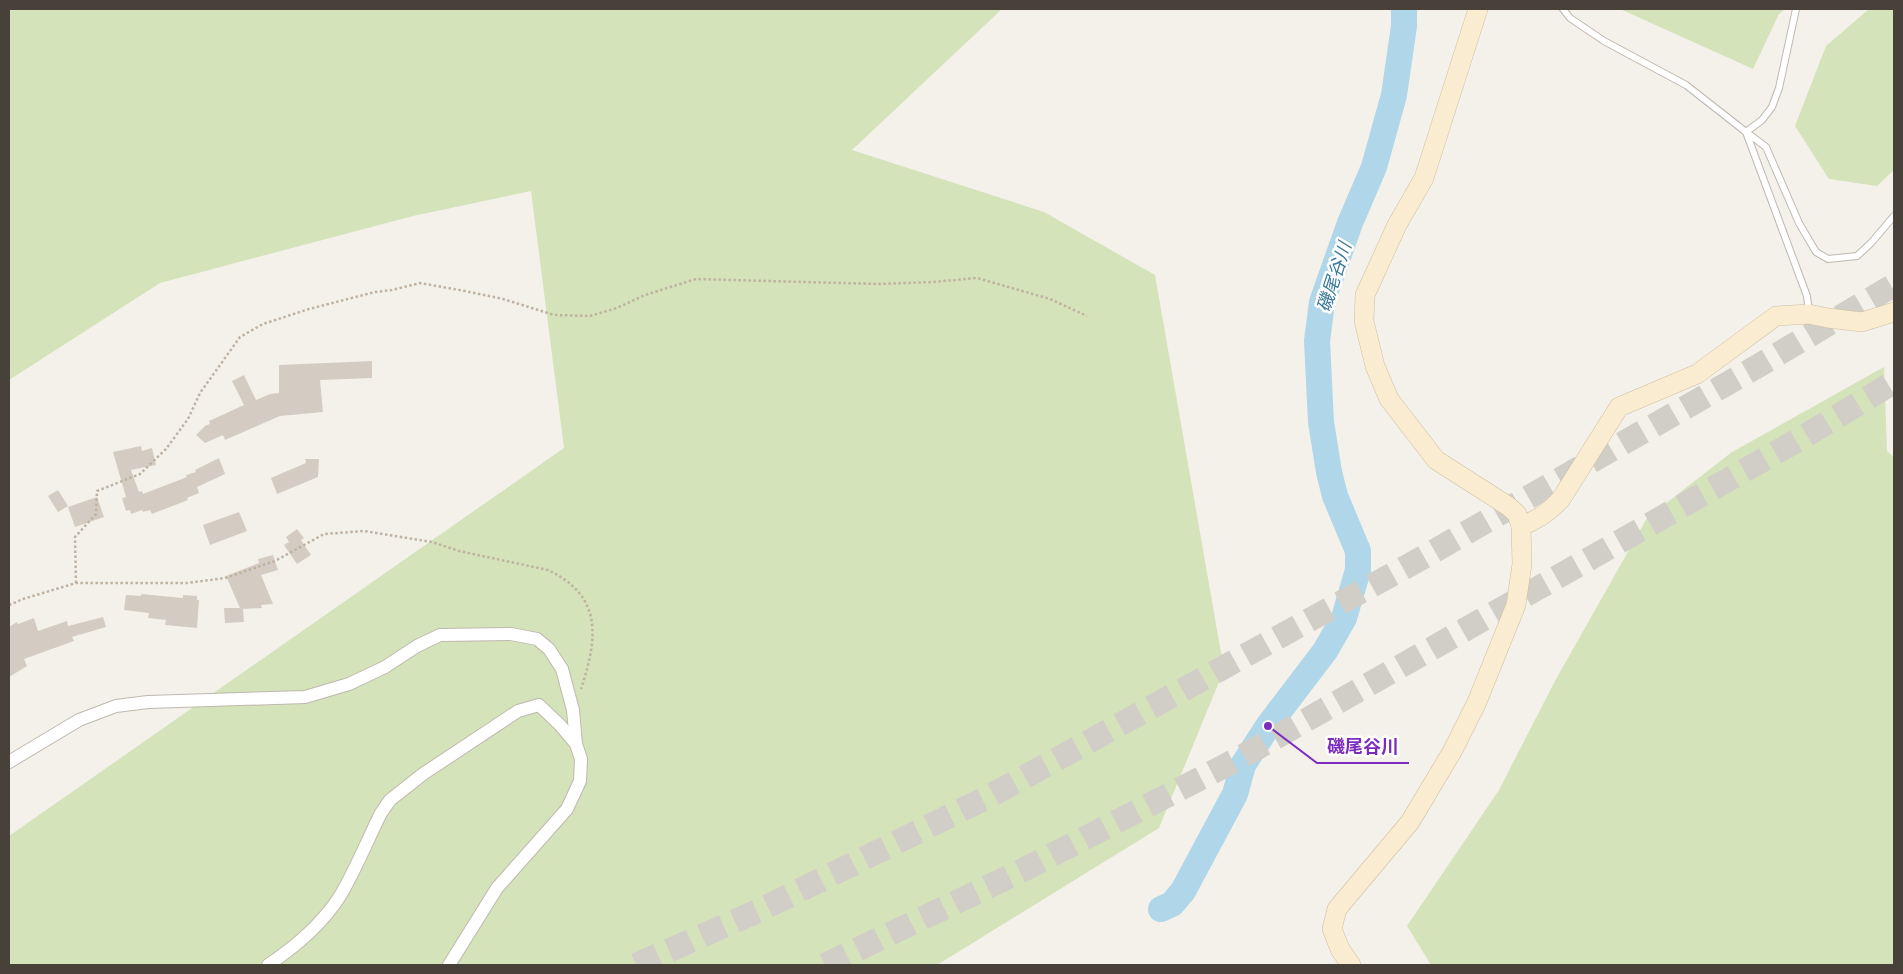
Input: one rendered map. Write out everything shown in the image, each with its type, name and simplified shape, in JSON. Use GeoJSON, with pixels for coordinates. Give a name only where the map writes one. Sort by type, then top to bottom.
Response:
{"type":"FeatureCollection","features":[{"type":"Feature","properties":{"kind":"main road"},"geometry":{"type":"LineString","coordinates":[[1351,965],[1340,949],[1332,929],[1337,909],[1410,822],[1453,750],[1477,702],[1516,606],[1522,564],[1521,526],[1517,514],[1508,506],[1436,460],[1389,400],[1375,366],[1364,321],[1365,295],[1396,225],[1424,178],[1478,9]]}},
{"type":"Feature","properties":{"kind":"main road"},"geometry":{"type":"LineString","coordinates":[[1521,526],[1551,511],[1561,499],[1619,407],[1697,374],[1776,316],[1809,314],[1862,322],[1894,312]]}},
{"type":"Feature","properties":{"kind":"street"},"geometry":{"type":"LineString","coordinates":[[9,762],[78,720],[116,706],[148,702],[306,697],[349,684],[440,635],[511,634],[537,639],[549,649],[562,668],[574,710],[576,744],[581,760],[580,781],[567,809],[496,888],[448,965]]}},
{"type":"Feature","properties":{"kind":"street"},"geometry":{"type":"LineString","coordinates":[[268,965],[289,951],[322,920],[340,896],[380,813],[390,800],[423,774],[518,711],[539,705],[560,724],[576,744]]}},
{"type":"Feature","properties":{"kind":"lane"},"geometry":{"type":"LineString","coordinates":[[1563,9],[1570,18],[1604,41],[1686,85],[1766,147],[1799,223],[1816,252],[1828,259],[1857,256],[1894,216]]}},
{"type":"Feature","properties":{"kind":"lane"},"geometry":{"type":"LineString","coordinates":[[1746,132],[1762,120],[1772,107],[1779,88],[1796,9]]}},
{"type":"Feature","properties":{"kind":"lane"},"geometry":{"type":"LineString","coordinates":[[1746,132],[1807,296],[1809,314]]}},
{"type":"Feature","properties":{"kind":"path"},"geometry":{"type":"LineString","coordinates":[[76,583],[75,537],[96,514],[97,491],[140,474],[166,449],[188,419],[200,393],[240,337],[263,324],[308,309],[420,283],[466,290],[554,315],[590,316],[617,308],[645,295],[696,279],[878,284],[977,278],[1050,300],[1087,316]]}},
{"type":"Feature","properties":{"kind":"path"},"geometry":{"type":"LineString","coordinates":[[9,605],[22,599],[76,583],[187,583],[225,578],[275,561],[324,534],[364,531],[432,542],[459,551],[548,570],[561,576],[580,591],[590,610],[593,640],[587,670],[574,710]]}},
{"type":"Feature","properties":{"kind":"green space"},"geometry":{"type":"Polygon","coordinates":[[[9,9],[1002,9],[852,150],[1044,212],[1155,275],[1224,670],[1159,828],[937,965],[9,965],[9,836],[564,448],[531,191],[413,216],[160,283],[9,380],[9,9]]]}},
{"type":"Feature","properties":{"kind":"green space"},"geometry":{"type":"Polygon","coordinates":[[[1620,9],[1785,9],[1779,14],[1753,69],[1620,9]]]}},
{"type":"Feature","properties":{"kind":"green space"},"geometry":{"type":"Polygon","coordinates":[[[1869,9],[1894,9],[1894,170],[1877,186],[1829,179],[1795,126],[1826,46],[1869,9]]]}},
{"type":"Feature","properties":{"kind":"green space"},"geometry":{"type":"Polygon","coordinates":[[[1884,367],[1887,451],[1894,457],[1894,965],[1431,965],[1407,926],[1499,790],[1555,681],[1647,518],[1732,452],[1884,367]]]}},
{"type":"Feature","properties":{"kind":"building"},"geometry":{"type":"Polygon","coordinates":[[[372,361],[372,378],[320,380],[323,412],[280,416],[225,440],[223,435],[205,443],[196,435],[205,426],[210,424],[209,421],[244,405],[232,381],[244,375],[256,400],[270,394],[279,393],[279,365],[372,361]]]}},
{"type":"Feature","properties":{"kind":"building"},"geometry":{"type":"Polygon","coordinates":[[[141,446],[142,451],[152,448],[156,465],[131,470],[139,492],[142,491],[143,494],[187,477],[186,475],[196,472],[195,470],[219,458],[225,474],[197,487],[199,493],[187,498],[188,500],[152,514],[150,510],[143,512],[142,510],[131,514],[130,510],[126,511],[122,498],[126,497],[113,452],[141,446]]]}},
{"type":"Feature","properties":{"kind":"building"},"geometry":{"type":"Polygon","coordinates":[[[305,459],[319,459],[318,477],[277,494],[271,478],[306,463],[305,459]]]}},
{"type":"Feature","properties":{"kind":"building"},"geometry":{"type":"Polygon","coordinates":[[[58,490],[68,506],[58,512],[48,496],[58,490]]]}},
{"type":"Feature","properties":{"kind":"building"},"geometry":{"type":"Polygon","coordinates":[[[97,497],[104,517],[75,527],[68,507],[97,497]]]}},
{"type":"Feature","properties":{"kind":"building"},"geometry":{"type":"Polygon","coordinates":[[[239,512],[247,531],[210,545],[203,525],[239,512]]]}},
{"type":"Feature","properties":{"kind":"building"},"geometry":{"type":"Polygon","coordinates":[[[297,529],[304,538],[301,540],[311,555],[297,564],[284,545],[289,542],[286,537],[297,529]]]}},
{"type":"Feature","properties":{"kind":"building"},"geometry":{"type":"Polygon","coordinates":[[[273,555],[278,570],[261,575],[273,604],[261,605],[262,608],[243,609],[244,622],[225,623],[224,608],[240,608],[226,576],[259,563],[258,559],[273,555]]]}},
{"type":"Feature","properties":{"kind":"building"},"geometry":{"type":"Polygon","coordinates":[[[141,594],[183,598],[183,595],[197,596],[197,600],[199,600],[197,628],[165,625],[166,620],[148,618],[149,613],[124,610],[126,595],[141,596],[141,594]]]}},
{"type":"Feature","properties":{"kind":"building"},"geometry":{"type":"Polygon","coordinates":[[[103,617],[106,627],[72,637],[74,641],[24,659],[27,666],[9,677],[9,627],[17,622],[18,624],[34,618],[38,631],[67,621],[68,626],[103,617]]]}},
{"type":"Feature","properties":{"kind":"waterway","name":"磯尾谷川"},"geometry":{"type":"LineString","coordinates":[[1161,909],[1172,904],[1183,891],[1235,794],[1243,765],[1268,726],[1325,651],[1344,618],[1358,570],[1358,551],[1335,496],[1329,472],[1321,422],[1317,341],[1322,302],[1350,223],[1374,167],[1394,95],[1404,26],[1404,9]]}},
{"type":"Feature","properties":{"kind":"tunnel"},"geometry":{"type":"LineString","coordinates":[[636,965],[758,911],[992,795],[1422,558],[1758,366],[1894,285]]}},
{"type":"Feature","properties":{"kind":"tunnel"},"geometry":{"type":"LineString","coordinates":[[825,965],[1023,870],[1236,760],[1805,436],[1894,382]]}},
{"type":"Feature","properties":{"kind":"place","name":"磯尾谷川"},"geometry":{"type":"Point","coordinates":[1268,726]}}]}
